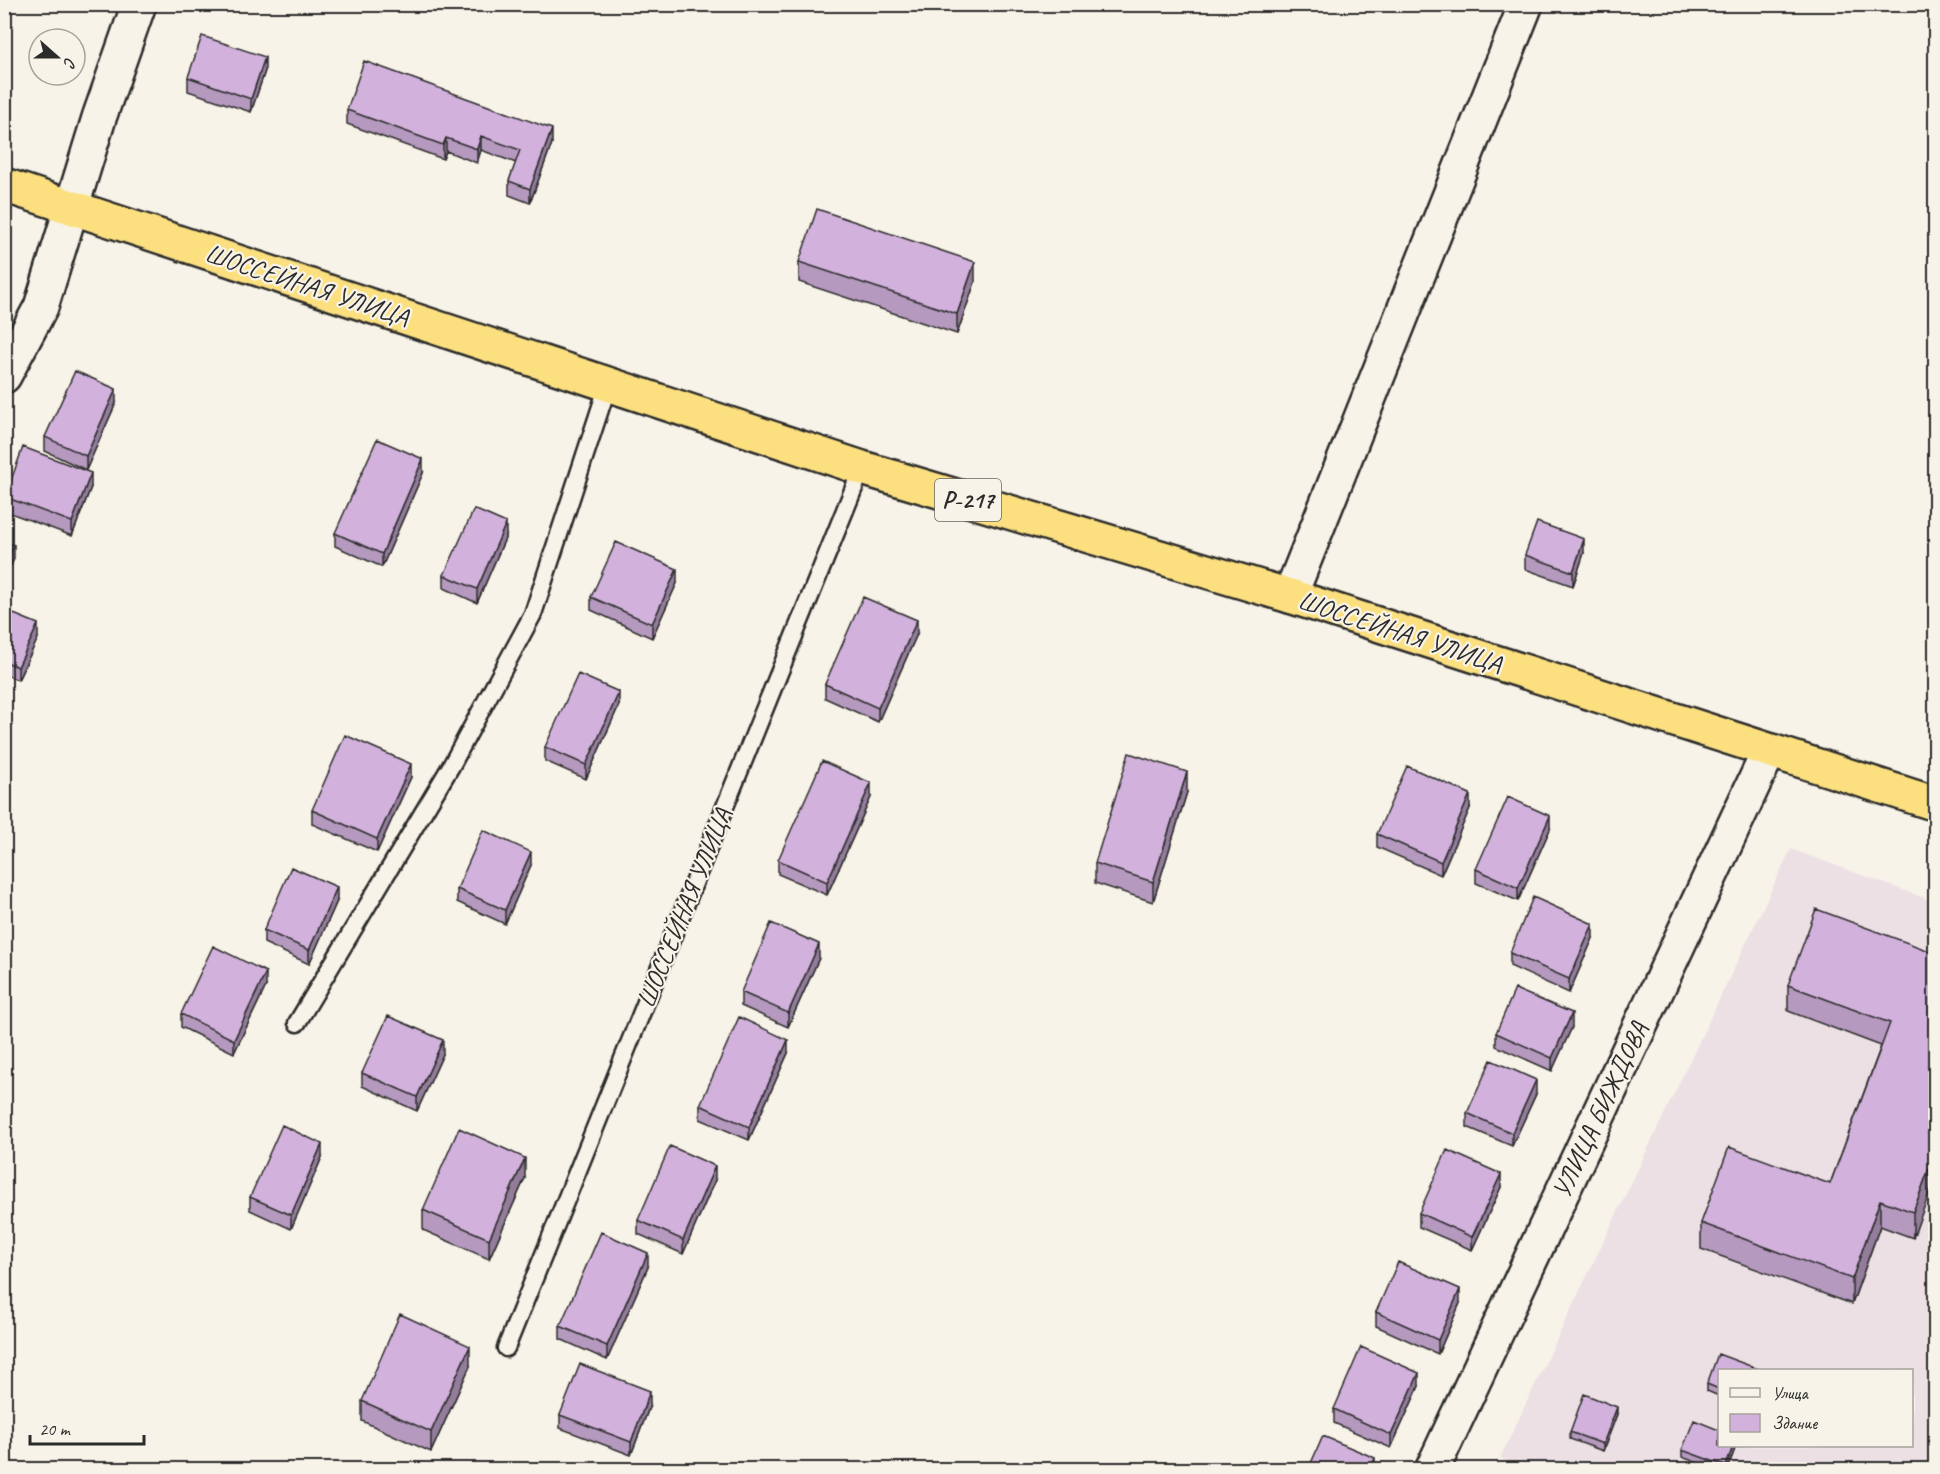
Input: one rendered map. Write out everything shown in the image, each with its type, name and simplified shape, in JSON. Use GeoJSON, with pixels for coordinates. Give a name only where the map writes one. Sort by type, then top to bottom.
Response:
{"type":"FeatureCollection","features":[{"type":"Feature","properties":{"kind":"highway","name":"ШОССЕЙНАЯ УЛИЦА"},"geometry":{"type":"LineString","coordinates":[[4,185],[862,468],[1290,596],[1935,804]]}},
{"type":"Feature","properties":{"kind":"street"},"geometry":{"type":"LineString","coordinates":[[4,376],[41,307],[99,118],[139,4]]}},
{"type":"Feature","properties":{"kind":"street"},"geometry":{"type":"LineString","coordinates":[[1290,596],[1526,4]]}},
{"type":"Feature","properties":{"kind":"street","name":"УЛИЦА БИЖДОВА"},"geometry":{"type":"LineString","coordinates":[[1432,1470],[1769,751]]}},
{"type":"Feature","properties":{"kind":"lane"},"geometry":{"type":"LineString","coordinates":[[297,1023],[452,766],[533,614],[608,385]]}},
{"type":"Feature","properties":{"kind":"lane","name":"ШОССЕЙНАЯ УЛИЦА"},"geometry":{"type":"LineString","coordinates":[[506,1348],[862,468]]}},
{"type":"Feature","properties":{"kind":"shaded area"},"geometry":{"type":"Polygon","coordinates":[[[1791,849],[1935,902],[1935,1469],[1531,1470],[1500,1458],[1791,849]]]}},
{"type":"Feature","properties":{"kind":"building"},"geometry":{"type":"Polygon","coordinates":[[[202,36],[265,57],[251,99],[188,77],[202,36]]]}},
{"type":"Feature","properties":{"kind":"building"},"geometry":{"type":"Polygon","coordinates":[[[364,61],[552,129],[530,189],[509,181],[520,150],[481,136],[477,149],[446,138],[443,145],[347,110],[364,61]]]}},
{"type":"Feature","properties":{"kind":"building"},"geometry":{"type":"Polygon","coordinates":[[[817,209],[975,262],[957,314],[799,262],[817,209]]]}},
{"type":"Feature","properties":{"kind":"building"},"geometry":{"type":"Polygon","coordinates":[[[75,371],[116,389],[86,456],[45,437],[75,371]]]}},
{"type":"Feature","properties":{"kind":"building"},"geometry":{"type":"Polygon","coordinates":[[[377,439],[423,459],[382,554],[335,533],[377,439]]]}},
{"type":"Feature","properties":{"kind":"building"},"geometry":{"type":"Polygon","coordinates":[[[23,447],[91,473],[72,522],[5,497],[23,447]]]}},
{"type":"Feature","properties":{"kind":"building"},"geometry":{"type":"Polygon","coordinates":[[[474,509],[506,523],[477,589],[444,575],[474,509]]]}},
{"type":"Feature","properties":{"kind":"building"},"geometry":{"type":"Polygon","coordinates":[[[1537,522],[1584,539],[1573,572],[1525,555],[1537,522]]]}},
{"type":"Feature","properties":{"kind":"building"},"geometry":{"type":"Polygon","coordinates":[[[4,541],[14,545],[4,567],[4,541]]]}},
{"type":"Feature","properties":{"kind":"building"},"geometry":{"type":"Polygon","coordinates":[[[616,542],[677,569],[652,624],[591,597],[616,542]]]}},
{"type":"Feature","properties":{"kind":"building"},"geometry":{"type":"Polygon","coordinates":[[[863,597],[917,620],[878,708],[825,684],[863,597]]]}},
{"type":"Feature","properties":{"kind":"building"},"geometry":{"type":"Polygon","coordinates":[[[4,610],[38,624],[18,667],[4,661],[4,610]]]}},
{"type":"Feature","properties":{"kind":"building"},"geometry":{"type":"Polygon","coordinates":[[[578,674],[619,692],[586,765],[545,747],[578,674]]]}},
{"type":"Feature","properties":{"kind":"building"},"geometry":{"type":"Polygon","coordinates":[[[345,735],[411,764],[377,839],[312,810],[345,735]]]}},
{"type":"Feature","properties":{"kind":"building"},"geometry":{"type":"Polygon","coordinates":[[[1129,753],[1187,772],[1153,882],[1095,863],[1129,753]]]}},
{"type":"Feature","properties":{"kind":"building"},"geometry":{"type":"Polygon","coordinates":[[[822,761],[871,783],[827,882],[778,860],[822,761]]]}},
{"type":"Feature","properties":{"kind":"building"},"geometry":{"type":"Polygon","coordinates":[[[1407,766],[1470,794],[1441,862],[1377,834],[1407,766]]]}},
{"type":"Feature","properties":{"kind":"building"},"geometry":{"type":"Polygon","coordinates":[[[1508,797],[1550,816],[1518,888],[1476,869],[1508,797]]]}},
{"type":"Feature","properties":{"kind":"building"},"geometry":{"type":"Polygon","coordinates":[[[483,830],[531,852],[505,910],[457,889],[483,830]]]}},
{"type":"Feature","properties":{"kind":"building"},"geometry":{"type":"Polygon","coordinates":[[[291,867],[337,887],[309,950],[264,930],[291,867]]]}},
{"type":"Feature","properties":{"kind":"building"},"geometry":{"type":"Polygon","coordinates":[[[1533,897],[1593,924],[1569,979],[1510,953],[1533,897]]]}},
{"type":"Feature","properties":{"kind":"building"},"geometry":{"type":"Polygon","coordinates":[[[1816,909],[1935,953],[1935,1152],[1913,1212],[1880,1200],[1852,1279],[1701,1223],[1729,1147],[1830,1184],[1890,1023],[1788,985],[1816,909]]]}},
{"type":"Feature","properties":{"kind":"building"},"geometry":{"type":"Polygon","coordinates":[[[771,923],[819,944],[788,1013],[741,992],[771,923]]]}},
{"type":"Feature","properties":{"kind":"building"},"geometry":{"type":"Polygon","coordinates":[[[213,946],[266,972],[234,1040],[181,1014],[213,946]]]}},
{"type":"Feature","properties":{"kind":"building"},"geometry":{"type":"Polygon","coordinates":[[[1515,989],[1572,1013],[1552,1058],[1496,1033],[1515,989]]]}},
{"type":"Feature","properties":{"kind":"building"},"geometry":{"type":"Polygon","coordinates":[[[388,1016],[443,1040],[417,1097],[362,1073],[388,1016]]]}},
{"type":"Feature","properties":{"kind":"building"},"geometry":{"type":"Polygon","coordinates":[[[739,1017],[788,1040],[749,1127],[700,1105],[739,1017]]]}},
{"type":"Feature","properties":{"kind":"building"},"geometry":{"type":"Polygon","coordinates":[[[1491,1060],[1536,1080],[1512,1133],[1467,1113],[1491,1060]]]}},
{"type":"Feature","properties":{"kind":"building"},"geometry":{"type":"Polygon","coordinates":[[[282,1125],[322,1144],[291,1215],[250,1197],[282,1125]]]}},
{"type":"Feature","properties":{"kind":"building"},"geometry":{"type":"Polygon","coordinates":[[[459,1128],[525,1158],[489,1239],[423,1210],[459,1128]]]}},
{"type":"Feature","properties":{"kind":"building"},"geometry":{"type":"Polygon","coordinates":[[[670,1146],[715,1166],[683,1240],[638,1220],[670,1146]]]}},
{"type":"Feature","properties":{"kind":"building"},"geometry":{"type":"Polygon","coordinates":[[[1447,1150],[1501,1174],[1472,1237],[1419,1213],[1447,1150]]]}},
{"type":"Feature","properties":{"kind":"building"},"geometry":{"type":"Polygon","coordinates":[[[601,1232],[648,1253],[607,1346],[560,1326],[601,1232]]]}},
{"type":"Feature","properties":{"kind":"building"},"geometry":{"type":"Polygon","coordinates":[[[1398,1262],[1460,1289],[1438,1340],[1376,1312],[1398,1262]]]}},
{"type":"Feature","properties":{"kind":"building"},"geometry":{"type":"Polygon","coordinates":[[[400,1314],[470,1346],[431,1432],[362,1401],[400,1314]]]}},
{"type":"Feature","properties":{"kind":"building"},"geometry":{"type":"Polygon","coordinates":[[[1361,1347],[1419,1373],[1391,1435],[1334,1409],[1361,1347]]]}},
{"type":"Feature","properties":{"kind":"building"},"geometry":{"type":"Polygon","coordinates":[[[1718,1354],[1758,1369],[1718,1369],[1718,1389],[1707,1384],[1718,1354]]]}},
{"type":"Feature","properties":{"kind":"building"},"geometry":{"type":"Polygon","coordinates":[[[580,1364],[650,1391],[631,1442],[560,1415],[580,1364]]]}},
{"type":"Feature","properties":{"kind":"building"},"geometry":{"type":"Polygon","coordinates":[[[1584,1394],[1617,1407],[1603,1444],[1570,1432],[1584,1394]]]}},
{"type":"Feature","properties":{"kind":"building"},"geometry":{"type":"Polygon","coordinates":[[[1694,1420],[1718,1430],[1718,1447],[1733,1447],[1726,1466],[1682,1450],[1694,1420]]]}},
{"type":"Feature","properties":{"kind":"building"},"geometry":{"type":"Polygon","coordinates":[[[1323,1436],[1375,1458],[1370,1470],[1308,1470],[1323,1436]]]}}]}
